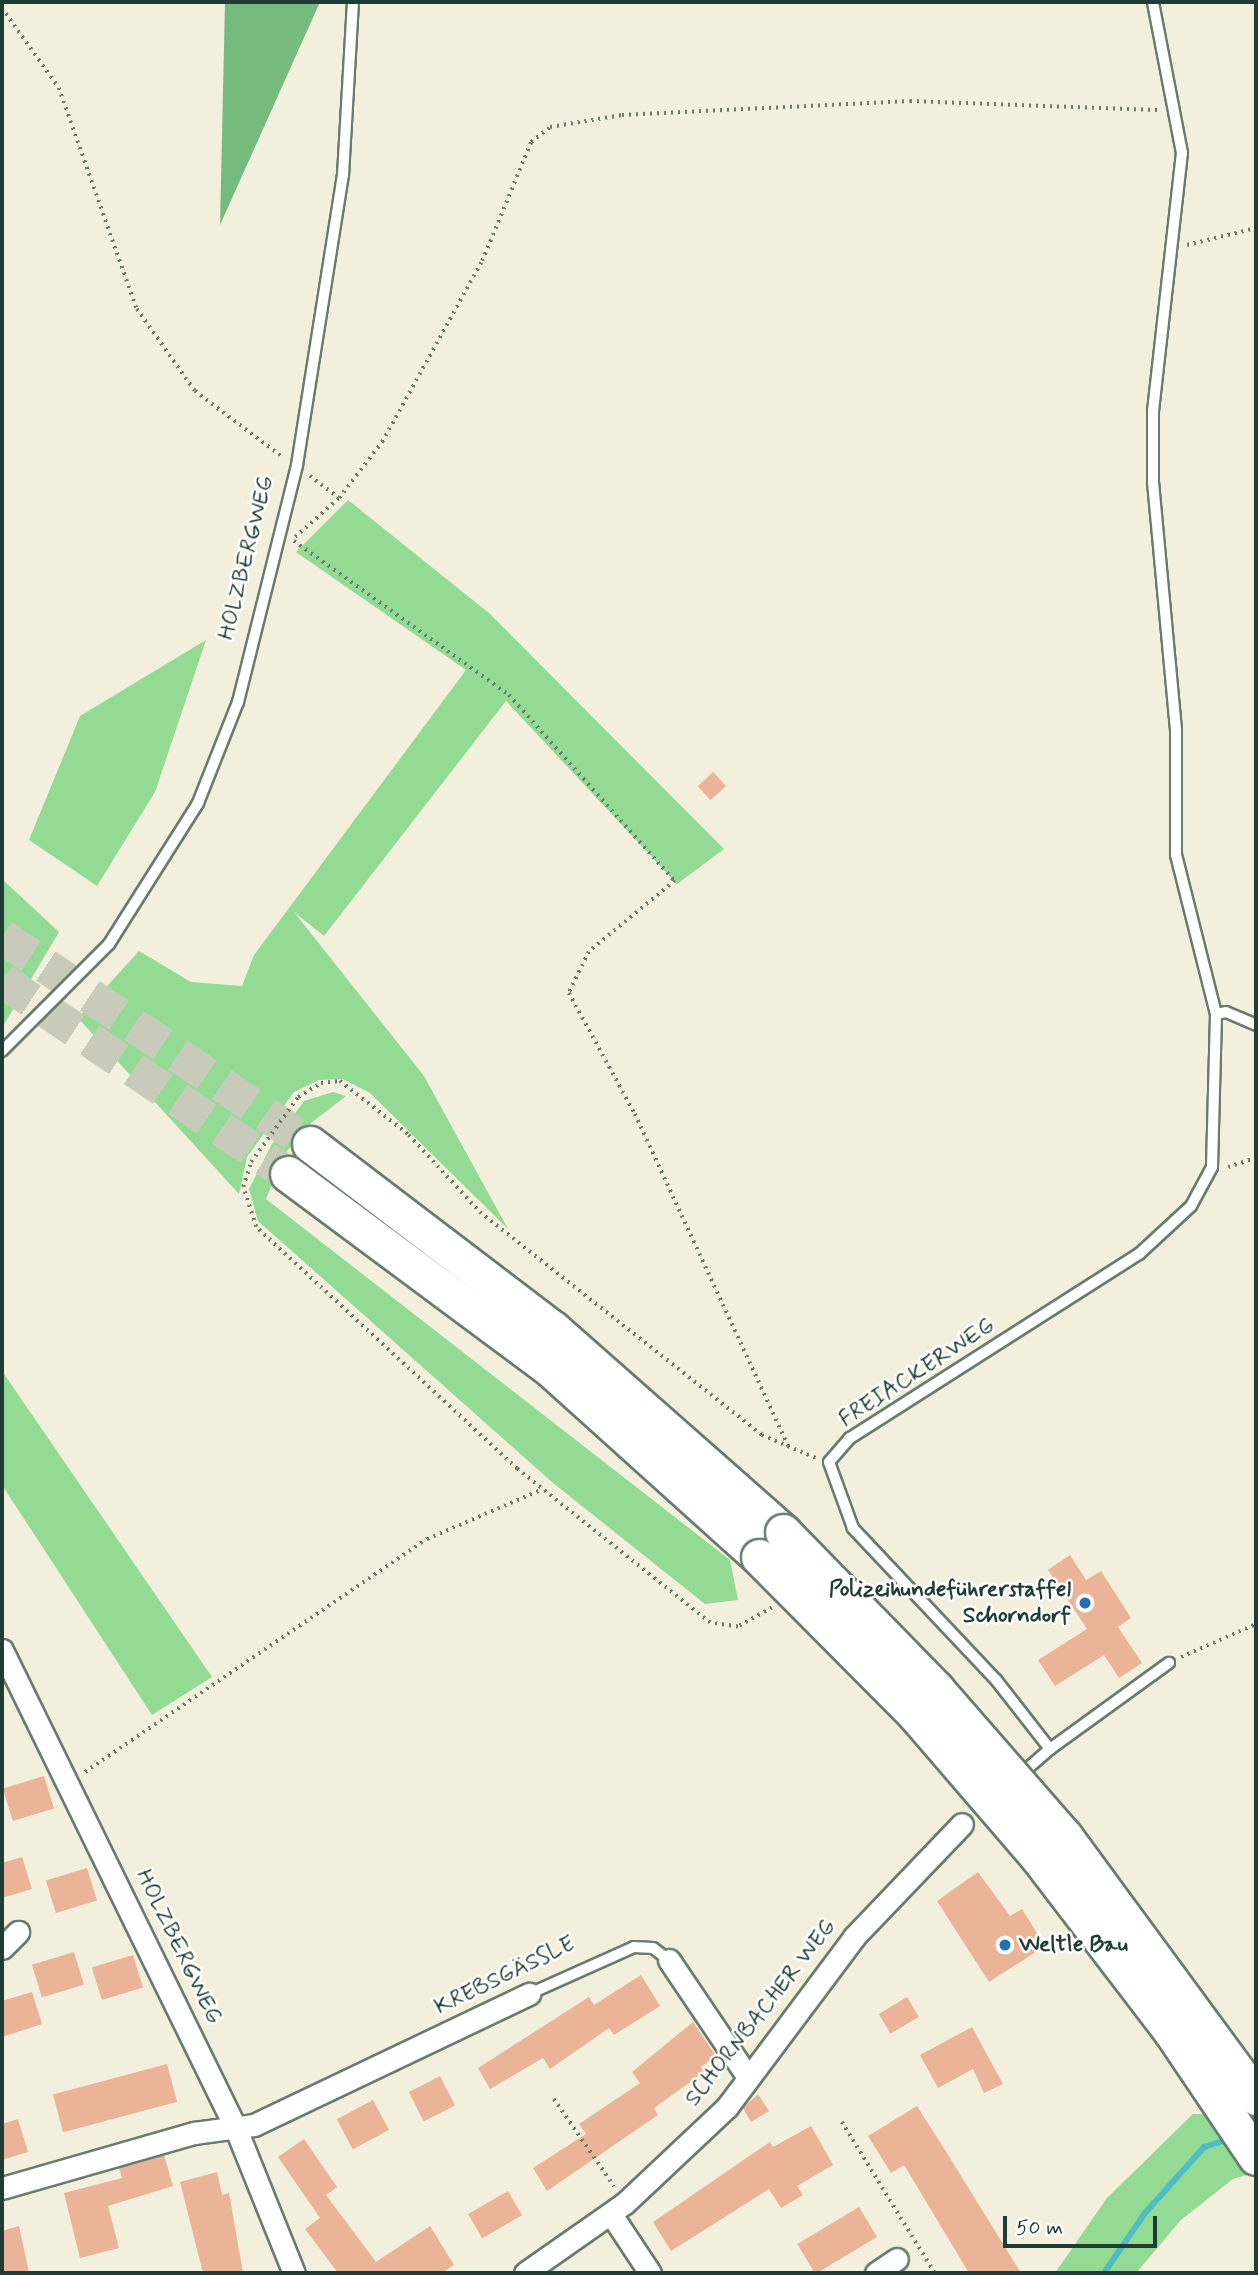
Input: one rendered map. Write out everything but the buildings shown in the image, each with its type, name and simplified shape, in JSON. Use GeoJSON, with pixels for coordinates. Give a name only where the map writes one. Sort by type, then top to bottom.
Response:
{"type":"FeatureCollection","features":[{"type":"Feature","properties":{"kind":"highway"},"geometry":{"type":"LineString","coordinates":[[310,1144],[553,1329],[783,1532],[936,1689],[1065,1837],[1256,2097]]}},
{"type":"Feature","properties":{"kind":"highway"},"geometry":{"type":"LineString","coordinates":[[288,1174],[547,1366],[759,1557],[915,1714],[1038,1857],[1171,2031],[1256,2157]]}},
{"type":"Feature","properties":{"kind":"street","name":"HOLZBERGWEG"},"geometry":{"type":"LineString","coordinates":[[2,1650],[70,1782],[236,2129],[294,2273]]}},
{"type":"Feature","properties":{"kind":"street","name":"SCHORNBACHER WEG"},"geometry":{"type":"LineString","coordinates":[[525,2273],[618,2208],[727,2107],[854,1937],[971,1816]]}},
{"type":"Feature","properties":{"kind":"street"},"geometry":{"type":"LineString","coordinates":[[2,1948],[18,1931]]}},
{"type":"Feature","properties":{"kind":"street","name":"KREBSGÄSSLE"},"geometry":{"type":"LineString","coordinates":[[669,1960],[748,2077]]}},
{"type":"Feature","properties":{"kind":"street","name":"KREBSGÄSSLE"},"geometry":{"type":"LineString","coordinates":[[2,2188],[194,2133],[236,2129],[529,1994]]}},
{"type":"Feature","properties":{"kind":"street"},"geometry":{"type":"LineString","coordinates":[[618,2208],[650,2273]]}},
{"type":"Feature","properties":{"kind":"street"},"geometry":{"type":"LineString","coordinates":[[876,2273],[897,2259]]}},
{"type":"Feature","properties":{"kind":"lane","name":"HOLZBERGWEG"},"geometry":{"type":"LineString","coordinates":[[2,1051],[109,944],[198,803],[238,702],[279,554],[297,465],[343,175],[354,2]]}},
{"type":"Feature","properties":{"kind":"lane","name":"FREIACKERWEG"},"geometry":{"type":"LineString","coordinates":[[829,1462],[850,1438],[1139,1254],[1191,1206],[1212,1167],[1216,1014],[1176,855],[1176,730],[1153,482],[1153,411],[1175,248],[1182,153],[1177,111],[1153,2]]}},
{"type":"Feature","properties":{"kind":"lane"},"geometry":{"type":"LineString","coordinates":[[1216,1014],[1226,1012],[1256,1025]]}},
{"type":"Feature","properties":{"kind":"lane"},"geometry":{"type":"LineString","coordinates":[[829,1462],[853,1528],[996,1680],[1050,1749]]}},
{"type":"Feature","properties":{"kind":"lane"},"geometry":{"type":"LineString","coordinates":[[971,1816],[1050,1749],[1169,1663]]}},
{"type":"Feature","properties":{"kind":"lane","name":"KREBSGÄSSLE"},"geometry":{"type":"LineString","coordinates":[[529,1994],[634,1947],[653,1948],[669,1960]]}},
{"type":"Feature","properties":{"kind":"path"},"geometry":{"type":"LineString","coordinates":[[2,8],[60,88],[137,309],[195,391],[339,498]]}},
{"type":"Feature","properties":{"kind":"path"},"geometry":{"type":"LineString","coordinates":[[279,554],[339,498],[382,442],[443,336],[481,261],[519,164],[531,142],[550,127],[622,115],[910,101],[1177,111]]}},
{"type":"Feature","properties":{"kind":"path"},"geometry":{"type":"LineString","coordinates":[[1175,248],[1256,228]]}},
{"type":"Feature","properties":{"kind":"path"},"geometry":{"type":"LineString","coordinates":[[292,539],[509,695],[675,881],[589,952],[569,993],[635,1114],[790,1450]]}},
{"type":"Feature","properties":{"kind":"path"},"geometry":{"type":"LineString","coordinates":[[738,1627],[710,1623],[543,1489],[256,1227],[243,1187],[251,1162],[298,1097],[321,1083],[340,1081],[365,1094],[480,1212],[762,1435],[790,1450],[829,1462]]}},
{"type":"Feature","properties":{"kind":"path"},"geometry":{"type":"LineString","coordinates":[[1212,1167],[1235,1167],[1256,1158]]}},
{"type":"Feature","properties":{"kind":"path"},"geometry":{"type":"LineString","coordinates":[[70,1782],[427,1539],[543,1489]]}},
{"type":"Feature","properties":{"kind":"path"},"geometry":{"type":"LineString","coordinates":[[1169,1663],[1256,1624]]}},
{"type":"Feature","properties":{"kind":"path"},"geometry":{"type":"LineString","coordinates":[[554,2099],[618,2208]]}},
{"type":"Feature","properties":{"kind":"path"},"geometry":{"type":"LineString","coordinates":[[842,2122],[935,2273]]}},
{"type":"Feature","properties":{"kind":"green space"},"geometry":{"type":"Polygon","coordinates":[[[225,2],[320,2],[220,225],[225,2]]]}},
{"type":"Feature","properties":{"kind":"green space"},"geometry":{"type":"Polygon","coordinates":[[[348,500],[489,613],[724,849],[677,884],[506,701],[324,936],[294,912],[424,1076],[508,1229],[370,1093],[343,1079],[319,1080],[294,1092],[247,1157],[239,1194],[78,1018],[139,951],[191,982],[242,986],[254,955],[466,670],[296,552],[348,500]]]}},
{"type":"Feature","properties":{"kind":"green space"},"geometry":{"type":"Polygon","coordinates":[[[206,640],[155,792],[97,886],[29,840],[80,716],[206,640]]]}},
{"type":"Feature","properties":{"kind":"green space"},"geometry":{"type":"Polygon","coordinates":[[[2,879],[59,932],[2,1028],[2,879]]]}},
{"type":"Feature","properties":{"kind":"green space"},"geometry":{"type":"Polygon","coordinates":[[[333,1092],[346,1096],[306,1127],[284,1155],[266,1199],[730,1560],[738,1600],[705,1604],[553,1483],[258,1221],[249,1189],[272,1144],[304,1101],[333,1092]]]}},
{"type":"Feature","properties":{"kind":"green space"},"geometry":{"type":"Polygon","coordinates":[[[2,1371],[212,1677],[152,1715],[2,1485],[2,1371]]]}},
{"type":"Feature","properties":{"kind":"green space"},"geometry":{"type":"Polygon","coordinates":[[[1193,2114],[1256,2115],[1256,2172],[1233,2179],[1181,2220],[1136,2273],[1055,2273],[1107,2198],[1193,2114]]]}},
{"type":"Feature","properties":{"kind":"waterway"},"geometry":{"type":"LineString","coordinates":[[1104,2273],[1145,2213],[1204,2147],[1231,2138]]}},
{"type":"Feature","properties":{"kind":"tunnel"},"geometry":{"type":"LineString","coordinates":[[2,936],[310,1144]]}},
{"type":"Feature","properties":{"kind":"tunnel"},"geometry":{"type":"LineString","coordinates":[[2,980],[288,1174]]}},
{"type":"Feature","properties":{"kind":"place","name":"Polizeihundeführerstaffel Schorndorf"},"geometry":{"type":"Point","coordinates":[1085,1603]}},
{"type":"Feature","properties":{"kind":"place","name":"Weltle Bau"},"geometry":{"type":"Point","coordinates":[1005,1945]}}]}
